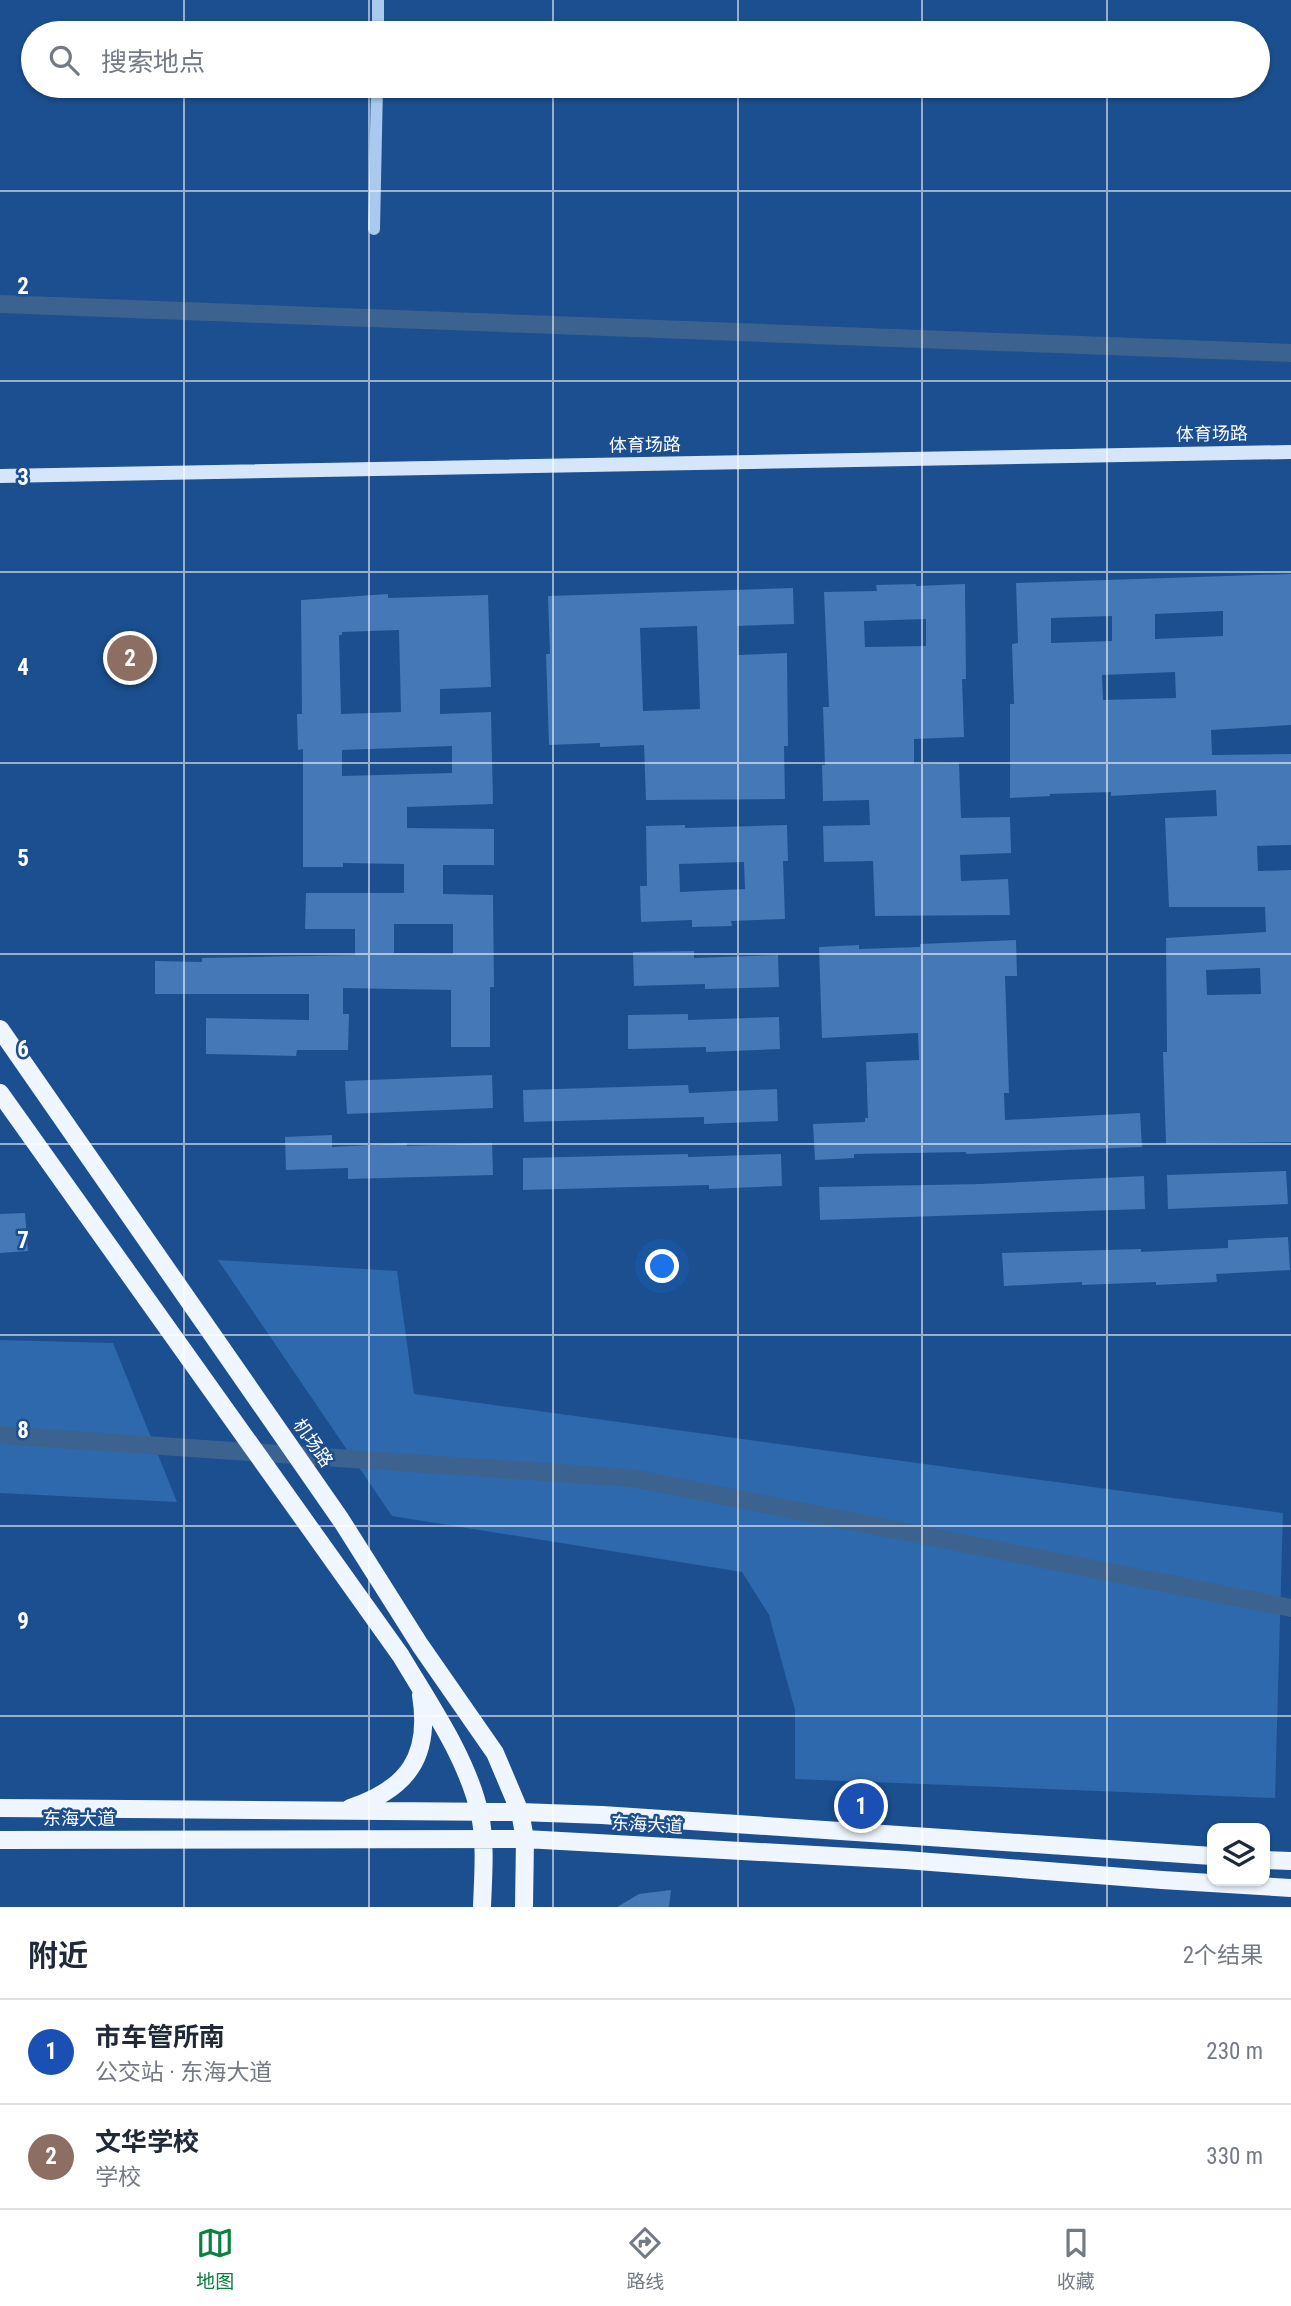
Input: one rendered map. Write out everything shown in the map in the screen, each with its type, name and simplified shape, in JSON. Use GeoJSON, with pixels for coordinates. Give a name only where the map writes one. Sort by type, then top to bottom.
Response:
{"type":"FeatureCollection","features":[{"type":"Feature","properties":{"kind":"main road","name":"体育场路"},"geometry":{"type":"LineString","coordinates":[[0,476],[1291,452]]}},
{"type":"Feature","properties":{"kind":"main road","name":"机场路"},"geometry":{"type":"LineString","coordinates":[[0,1030],[341,1520],[420,1645],[495,1753],[520,1812],[525,1839],[524,1907]]}},
{"type":"Feature","properties":{"kind":"main road"},"geometry":{"type":"LineString","coordinates":[[0,1093],[401,1656],[457,1749],[480,1813],[483,1840],[482,1907]]}},
{"type":"Feature","properties":{"kind":"main road"},"geometry":{"type":"LineString","coordinates":[[340,1812],[367,1803],[394,1788],[415,1763],[423,1739],[424,1715],[420,1688]]}},
{"type":"Feature","properties":{"kind":"main road","name":"东海大道"},"geometry":{"type":"LineString","coordinates":[[0,1808],[601,1815],[1207,1856]]}},
{"type":"Feature","properties":{"kind":"main road","name":"东海大道"},"geometry":{"type":"LineString","coordinates":[[0,1840],[525,1839],[892,1859],[1149,1880],[1291,1888]]}},
{"type":"Feature","properties":{"kind":"main road"},"geometry":{"type":"LineString","coordinates":[[1270,1860],[1291,1861]]}},
{"type":"Feature","properties":{"kind":"street"},"geometry":{"type":"LineString","coordinates":[[378,0],[378,21]]}},
{"type":"Feature","properties":{"kind":"street"},"geometry":{"type":"LineString","coordinates":[[374,229],[377,98]]}},
{"type":"Feature","properties":{"kind":"shaded area"},"geometry":{"type":"Polygon","coordinates":[[[218,1260],[397,1271],[414,1394],[1283,1513],[1275,1798],[795,1779],[795,1710],[769,1615],[742,1572],[392,1516],[218,1260]]]}},
{"type":"Feature","properties":{"kind":"shaded area"},"geometry":{"type":"Polygon","coordinates":[[[0,1340],[113,1343],[177,1502],[0,1493],[0,1340]]]}},
{"type":"Feature","properties":{"kind":"building"},"geometry":{"type":"Polygon","coordinates":[[[1291,574],[1291,725],[1211,730],[1212,755],[1291,754],[1291,845],[1257,846],[1258,871],[1291,870],[1291,1142],[1166,1144],[1163,1052],[1167,1052],[1166,938],[1266,932],[1265,907],[1169,907],[1165,818],[1217,816],[1216,790],[1111,796],[1111,792],[1050,794],[1010,798],[1010,704],[1014,704],[1012,644],[1018,643],[1016,583],[1291,574]],[[1223,611],[1155,614],[1155,639],[1223,636],[1223,611]],[[1112,616],[1051,618],[1051,643],[1112,641],[1112,616]],[[1175,672],[1102,675],[1103,700],[1176,698],[1175,672]],[[1260,968],[1206,970],[1207,995],[1261,994],[1260,968]]]}},
{"type":"Feature","properties":{"kind":"building"},"geometry":{"type":"Polygon","coordinates":[[[965,584],[966,679],[962,679],[964,737],[914,739],[914,764],[959,763],[961,818],[1010,817],[1011,853],[960,855],[961,881],[1008,879],[1010,915],[875,916],[873,861],[824,862],[823,826],[870,825],[869,800],[823,801],[823,707],[829,707],[824,592],[877,591],[876,585],[965,584]],[[926,619],[864,621],[865,647],[926,646],[926,619]]]}},
{"type":"Feature","properties":{"kind":"building"},"geometry":{"type":"Polygon","coordinates":[[[793,588],[794,624],[737,626],[738,655],[787,653],[788,746],[784,746],[785,799],[646,800],[644,745],[549,745],[546,654],[550,654],[548,596],[793,588]],[[697,626],[640,628],[643,711],[700,709],[697,626]]]}},
{"type":"Feature","properties":{"kind":"building"},"geometry":{"type":"Polygon","coordinates":[[[388,594],[388,598],[488,595],[491,687],[440,689],[440,714],[491,712],[493,804],[407,807],[407,828],[494,829],[494,865],[443,865],[443,894],[493,895],[494,987],[490,987],[490,1047],[451,1047],[451,990],[343,988],[343,1014],[349,1014],[348,1050],[297,1050],[296,1056],[206,1054],[206,1018],[309,1020],[309,994],[155,994],[155,961],[202,962],[202,958],[355,955],[355,929],[305,929],[306,893],[404,893],[404,864],[343,863],[343,867],[303,867],[303,749],[298,750],[297,714],[302,714],[301,600],[388,594]],[[399,630],[342,632],[342,635],[339,635],[341,714],[401,712],[399,630]],[[452,746],[342,750],[342,776],[452,773],[452,746]],[[394,924],[394,953],[453,954],[453,924],[394,924]]]}},
{"type":"Feature","properties":{"kind":"building"},"geometry":{"type":"Polygon","coordinates":[[[685,825],[685,828],[787,825],[788,861],[783,861],[785,919],[731,921],[732,926],[692,927],[692,920],[641,922],[640,886],[647,886],[646,826],[685,825]],[[744,862],[679,864],[680,892],[745,889],[744,862]]]}},
{"type":"Feature","properties":{"kind":"building"},"geometry":{"type":"Polygon","coordinates":[[[1016,940],[1017,976],[1005,976],[1009,1093],[1004,1093],[1005,1120],[1140,1113],[1142,1147],[966,1154],[854,1154],[854,1158],[815,1160],[813,1124],[865,1122],[865,1118],[868,1118],[866,1062],[919,1060],[918,1033],[822,1038],[819,947],[920,947],[920,944],[1016,940]]]}},
{"type":"Feature","properties":{"kind":"building"},"geometry":{"type":"Polygon","coordinates":[[[694,951],[694,958],[778,955],[779,987],[705,989],[705,984],[634,986],[633,952],[694,951]]]}},
{"type":"Feature","properties":{"kind":"building"},"geometry":{"type":"Polygon","coordinates":[[[688,1014],[688,1020],[779,1017],[780,1049],[706,1052],[706,1047],[628,1049],[628,1015],[688,1014]]]}},
{"type":"Feature","properties":{"kind":"building"},"geometry":{"type":"Polygon","coordinates":[[[492,1075],[493,1108],[347,1114],[345,1081],[492,1075]]]}},
{"type":"Feature","properties":{"kind":"building"},"geometry":{"type":"Polygon","coordinates":[[[688,1085],[689,1093],[777,1089],[778,1121],[704,1124],[704,1117],[524,1122],[523,1090],[688,1085]]]}},
{"type":"Feature","properties":{"kind":"building"},"geometry":{"type":"Polygon","coordinates":[[[332,1135],[332,1147],[407,1143],[407,1146],[492,1143],[493,1175],[348,1179],[348,1168],[286,1170],[285,1137],[332,1135]]]}},
{"type":"Feature","properties":{"kind":"building"},"geometry":{"type":"Polygon","coordinates":[[[688,1154],[688,1157],[781,1154],[782,1186],[709,1189],[709,1185],[523,1190],[523,1158],[688,1154]]]}},
{"type":"Feature","properties":{"kind":"building"},"geometry":{"type":"Polygon","coordinates":[[[1286,1171],[1288,1204],[1168,1209],[1167,1175],[1286,1171]]]}},
{"type":"Feature","properties":{"kind":"building"},"geometry":{"type":"Polygon","coordinates":[[[1144,1176],[1145,1209],[820,1220],[819,1187],[981,1184],[1144,1176]]]}},
{"type":"Feature","properties":{"kind":"building"},"geometry":{"type":"Polygon","coordinates":[[[25,1213],[28,1251],[0,1253],[0,1214],[25,1213]]]}},
{"type":"Feature","properties":{"kind":"building"},"geometry":{"type":"Polygon","coordinates":[[[1288,1237],[1290,1270],[1216,1274],[1217,1282],[1082,1285],[1082,1282],[1004,1286],[1002,1253],[1228,1248],[1228,1240],[1288,1237]]]}},
{"type":"Feature","properties":{"kind":"building"},"geometry":{"type":"Polygon","coordinates":[[[671,1890],[669,1907],[617,1907],[639,1894],[671,1890]]]}},
{"type":"Feature","properties":{"kind":"waterway"},"geometry":{"type":"LineString","coordinates":[[0,304],[1291,353]]}},
{"type":"Feature","properties":{"kind":"waterway"},"geometry":{"type":"LineString","coordinates":[[0,1435],[632,1478],[1291,1608]]}},
{"type":"Feature","properties":{"kind":"place","name":"文华学校"},"geometry":{"type":"Point","coordinates":[130,658]}},
{"type":"Feature","properties":{"kind":"place","name":"市车管所南"},"geometry":{"type":"Point","coordinates":[861,1806]}}]}
